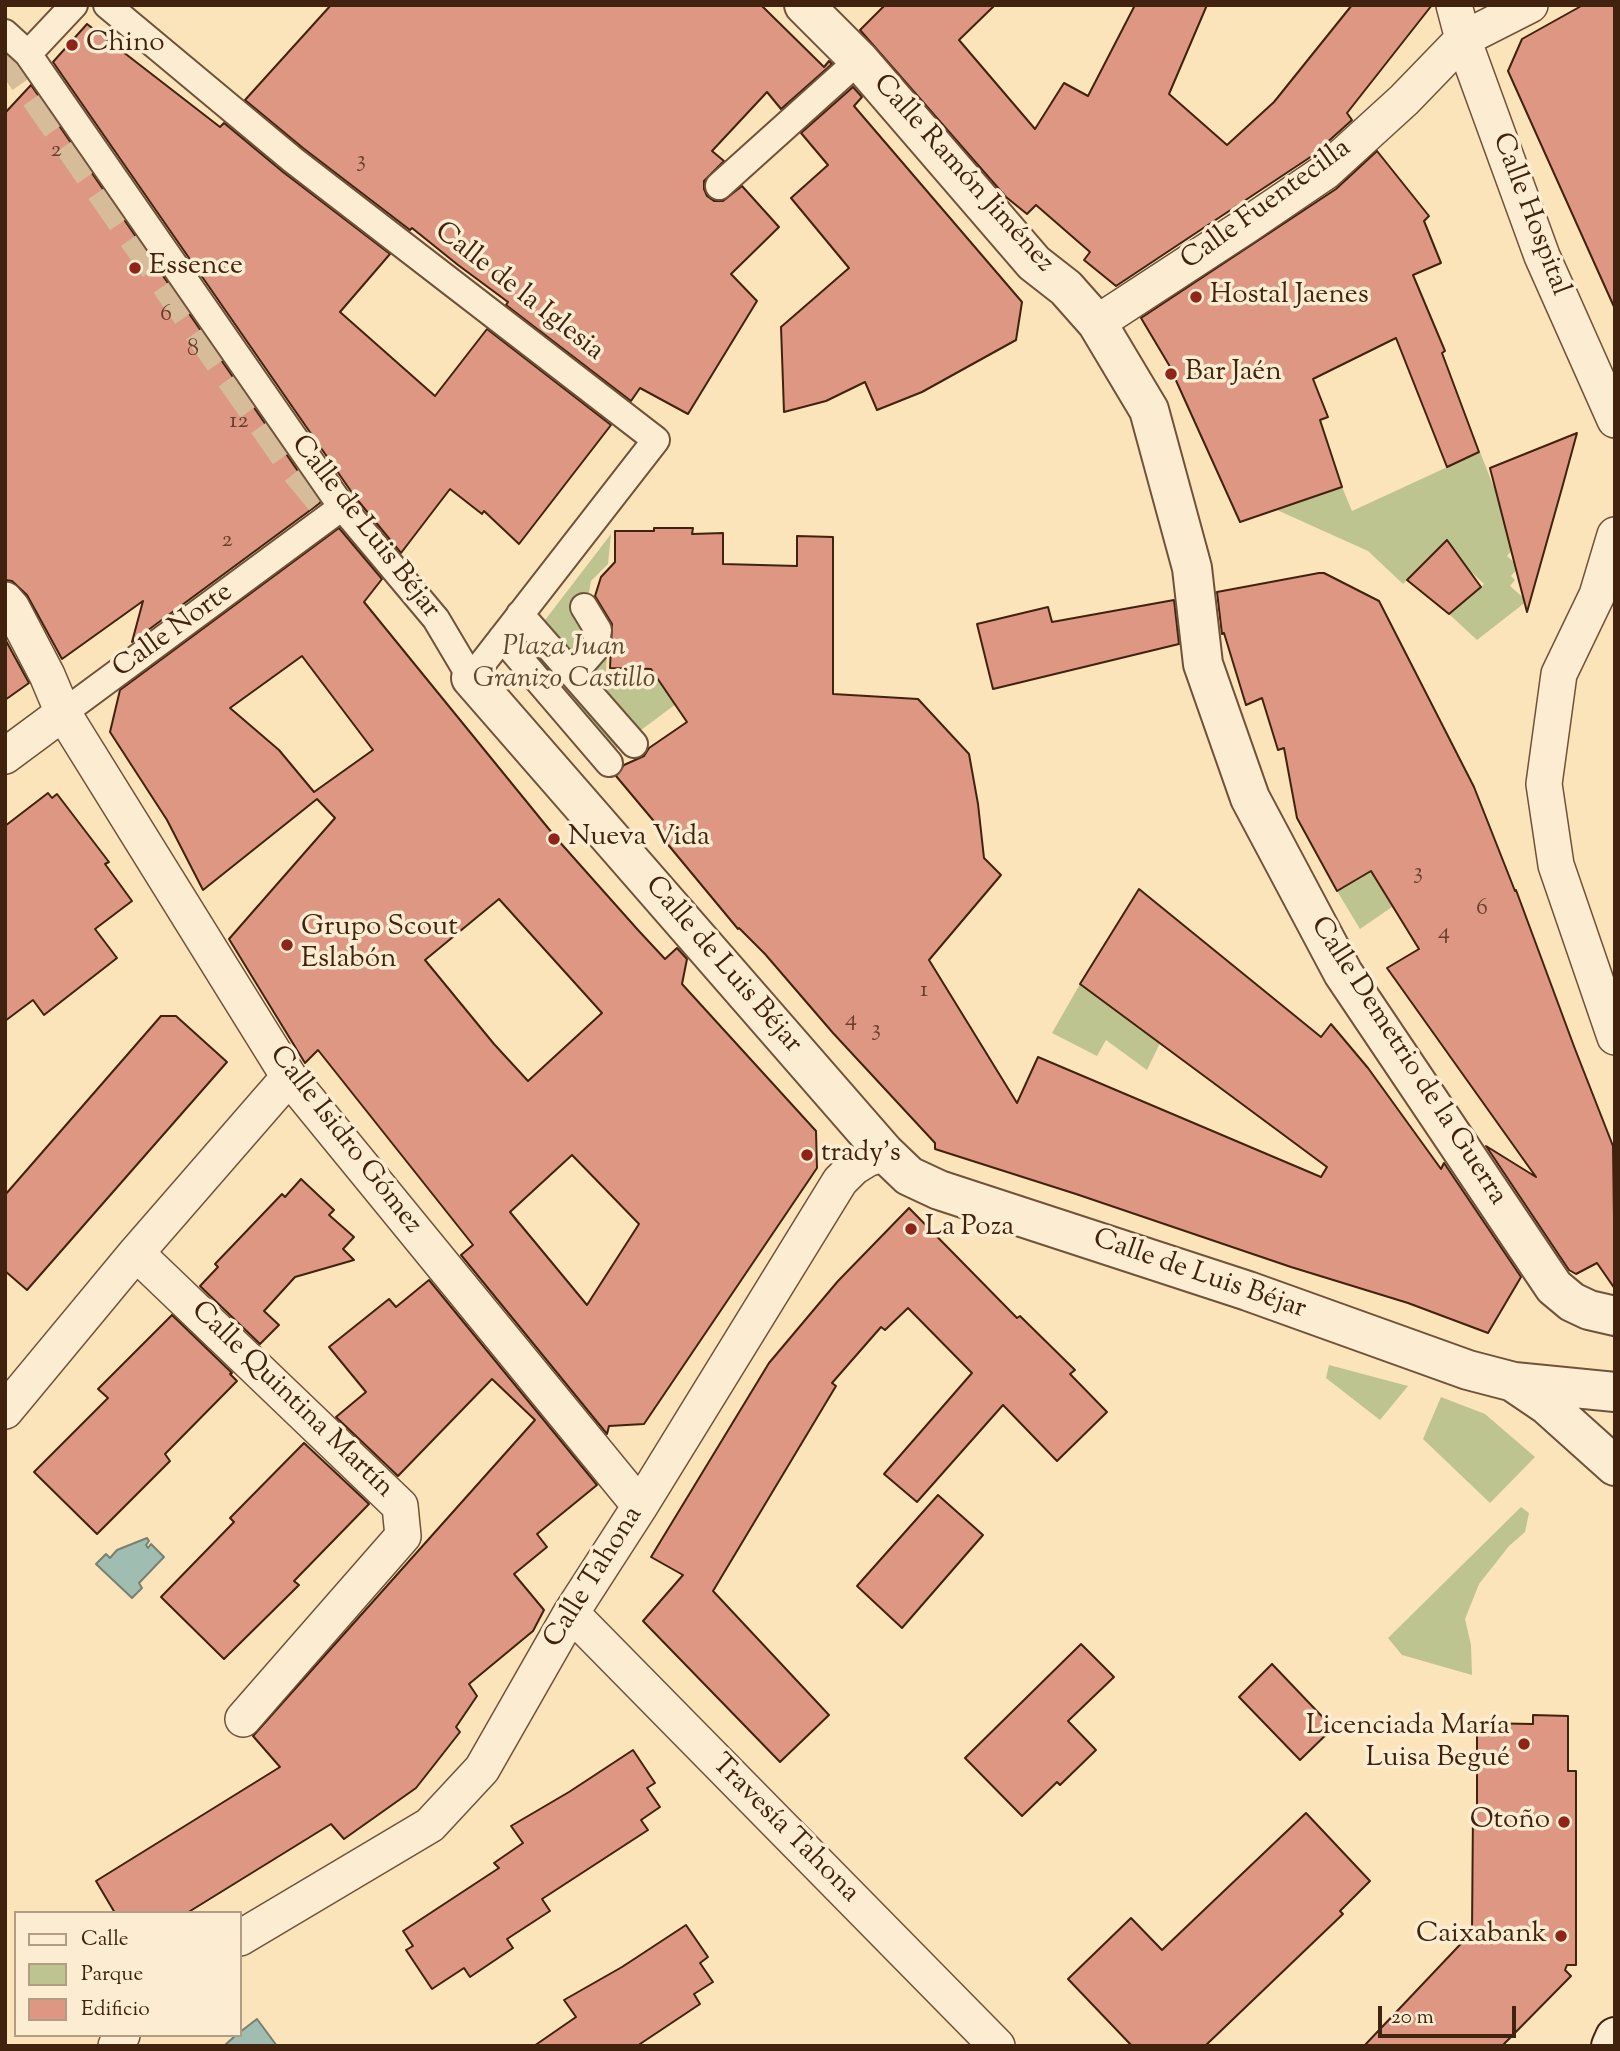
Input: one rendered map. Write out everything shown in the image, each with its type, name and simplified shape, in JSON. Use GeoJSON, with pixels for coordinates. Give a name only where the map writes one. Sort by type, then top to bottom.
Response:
{"type":"FeatureCollection","features":[{"type":"Feature","properties":{"kind":"street"},"geometry":{"type":"LineString","coordinates":[[28,54],[74,5]]}},
{"type":"Feature","properties":{"kind":"street","name":"Calle de la Iglesia"},"geometry":{"type":"LineString","coordinates":[[107,5],[293,160],[656,440],[471,678]]}},
{"type":"Feature","properties":{"kind":"street","name":"Calle Ramón Jiménez"},"geometry":{"type":"LineString","coordinates":[[804,5],[859,60],[1034,263],[1066,288],[1097,323]]}},
{"type":"Feature","properties":{"kind":"street","name":"Calle Hospital"},"geometry":{"type":"LineString","coordinates":[[1454,5],[1463,39],[1542,256],[1615,421]]}},
{"type":"Feature","properties":{"kind":"street","name":"Calle Fuentecilla"},"geometry":{"type":"LineString","coordinates":[[1097,323],[1325,172],[1404,100],[1463,39],[1530,5]]}},
{"type":"Feature","properties":{"kind":"street","name":"Calle de Luis Béjar"},"geometry":{"type":"LineString","coordinates":[[5,33],[28,54],[342,507],[436,619],[471,678],[885,1153],[909,1176],[939,1190],[1248,1291],[1468,1370],[1514,1382],[1615,1392]]}},
{"type":"Feature","properties":{"kind":"street","name":"Calle Ramón Jiménez"},"geometry":{"type":"LineString","coordinates":[[719,186],[859,60]]}},
{"type":"Feature","properties":{"kind":"street","name":"Calle Demetrio de la Guerra"},"geometry":{"type":"LineString","coordinates":[[1097,323],[1149,410],[1192,568],[1203,664],[1250,798],[1343,973],[1554,1287],[1573,1302],[1589,1310],[1615,1316]]}},
{"type":"Feature","properties":{"kind":"street","name":"Calle Norte"},"geometry":{"type":"LineString","coordinates":[[5,756],[342,507]]}},
{"type":"Feature","properties":{"kind":"street"},"geometry":{"type":"LineString","coordinates":[[1615,535],[1597,595],[1559,674],[1544,784],[1556,865],[1615,1037]]}},
{"type":"Feature","properties":{"kind":"street","name":"Calle Isidro Gómez"},"geometry":{"type":"LineString","coordinates":[[5,600],[12,608],[47,675],[63,713],[289,1077],[640,1506]]}},
{"type":"Feature","properties":{"kind":"street"},"geometry":{"type":"LineString","coordinates":[[573,674],[595,649],[598,630],[584,607]]}},
{"type":"Feature","properties":{"kind":"street"},"geometry":{"type":"LineString","coordinates":[[520,614],[634,744]]}},
{"type":"Feature","properties":{"kind":"street"},"geometry":{"type":"LineString","coordinates":[[502,638],[609,763]]}},
{"type":"Feature","properties":{"kind":"street"},"geometry":{"type":"LineString","coordinates":[[5,1411],[136,1253],[289,1077]]}},
{"type":"Feature","properties":{"kind":"street","name":"Calle Tahona"},"geometry":{"type":"LineString","coordinates":[[242,1937],[430,1825],[482,1769],[571,1613],[840,1181],[860,1163],[885,1153]]}},
{"type":"Feature","properties":{"kind":"street","name":"Calle Quintina Martín"},"geometry":{"type":"LineString","coordinates":[[136,1253],[400,1506],[403,1536],[243,1719]]}},
{"type":"Feature","properties":{"kind":"street"},"geometry":{"type":"LineString","coordinates":[[1514,1382],[1547,1405],[1615,1466]]}},
{"type":"Feature","properties":{"kind":"street","name":"Travesía Tahona"},"geometry":{"type":"LineString","coordinates":[[571,1613],[997,2046]]}},
{"type":"Feature","properties":{"kind":"street"},"geometry":{"type":"LineString","coordinates":[[1611,2046],[1615,2037]]}},
{"type":"Feature","properties":{"kind":"green space"},"geometry":{"type":"Polygon","coordinates":[[[1480,452],[1504,522],[1525,514],[1549,535],[1536,551],[1521,539],[1507,556],[1519,567],[1511,576],[1515,580],[1510,586],[1527,601],[1477,640],[1449,614],[1484,584],[1467,568],[1447,540],[1403,584],[1368,551],[1277,510],[1342,487],[1352,511],[1480,452]]]}},
{"type":"Feature","properties":{"kind":"green space","name":"Plaza Juan Granizo Castillo"},"geometry":{"type":"Polygon","coordinates":[[[611,534],[608,564],[591,581],[588,598],[608,628],[606,672],[716,674],[597,763],[509,667],[611,534]]]}},
{"type":"Feature","properties":{"kind":"green space"},"geometry":{"type":"Polygon","coordinates":[[[1371,871],[1392,907],[1360,929],[1337,891],[1371,871]]]}},
{"type":"Feature","properties":{"kind":"green space"},"geometry":{"type":"Polygon","coordinates":[[[1080,984],[1160,1043],[1147,1070],[1106,1040],[1097,1056],[1052,1033],[1080,984]]]}},
{"type":"Feature","properties":{"kind":"green space"},"geometry":{"type":"Polygon","coordinates":[[[1329,1365],[1408,1386],[1380,1420],[1326,1378],[1329,1365]]]}},
{"type":"Feature","properties":{"kind":"green space"},"geometry":{"type":"Polygon","coordinates":[[[1441,1397],[1485,1414],[1535,1457],[1490,1503],[1423,1439],[1441,1397]]]}},
{"type":"Feature","properties":{"kind":"green space"},"geometry":{"type":"Polygon","coordinates":[[[1521,1507],[1529,1513],[1525,1532],[1509,1546],[1479,1584],[1465,1619],[1471,1645],[1472,1675],[1402,1655],[1388,1638],[1521,1507]]]}},
{"type":"Feature","properties":{"kind":"shaded area"},"geometry":{"type":"Polygon","coordinates":[[[147,1538],[148,1548],[151,1544],[164,1557],[139,1583],[142,1588],[132,1598],[96,1564],[106,1554],[110,1558],[117,1550],[147,1538]]]}},
{"type":"Feature","properties":{"kind":"shaded area"},"geometry":{"type":"Polygon","coordinates":[[[257,2019],[277,2046],[224,2046],[234,2037],[242,2037],[242,2030],[257,2019]]]}},
{"type":"Feature","properties":{"kind":"building"},"geometry":{"type":"Polygon","coordinates":[[[331,5],[761,5],[824,67],[829,61],[832,64],[781,109],[767,92],[712,151],[724,161],[704,181],[707,196],[714,201],[723,201],[742,186],[779,227],[731,274],[757,301],[688,414],[640,388],[631,401],[506,305],[508,302],[303,148],[245,100],[331,5]]]}},
{"type":"Feature","properties":{"kind":"building"},"geometry":{"type":"Polygon","coordinates":[[[885,5],[995,5],[959,40],[1035,129],[1064,83],[1088,96],[1135,5],[1207,5],[1169,94],[1227,145],[1274,102],[1352,5],[1432,5],[1347,113],[1352,120],[1312,156],[1116,286],[1084,260],[1090,252],[1036,205],[1027,214],[1006,197],[860,30],[885,5]]]}},
{"type":"Feature","properties":{"kind":"building"},"geometry":{"type":"Polygon","coordinates":[[[1583,5],[1615,5],[1615,309],[1508,71],[1522,39],[1583,5]]]}},
{"type":"Feature","properties":{"kind":"building"},"geometry":{"type":"Polygon","coordinates":[[[87,24],[220,127],[224,123],[390,254],[340,312],[435,396],[487,329],[611,425],[519,544],[484,511],[482,514],[450,489],[401,553],[355,497],[53,62],[87,24]]]}},
{"type":"Feature","properties":{"kind":"building"},"geometry":{"type":"Polygon","coordinates":[[[31,85],[320,503],[132,642],[143,601],[62,659],[27,595],[12,581],[5,580],[5,113],[31,85]]]}},
{"type":"Feature","properties":{"kind":"building"},"geometry":{"type":"Polygon","coordinates":[[[853,87],[862,97],[854,106],[1022,302],[1016,340],[922,392],[877,410],[865,382],[826,401],[784,412],[781,327],[849,268],[791,198],[828,165],[801,133],[853,87]]]}},
{"type":"Feature","properties":{"kind":"building"},"geometry":{"type":"Polygon","coordinates":[[[1377,151],[1429,216],[1424,221],[1441,263],[1413,275],[1445,351],[1442,353],[1479,452],[1447,467],[1396,338],[1313,379],[1328,417],[1320,420],[1342,487],[1240,522],[1169,365],[1141,318],[1336,189],[1377,151]]]}},
{"type":"Feature","properties":{"kind":"building"},"geometry":{"type":"Polygon","coordinates":[[[1577,433],[1562,488],[1527,612],[1490,468],[1577,433]]]}},
{"type":"Feature","properties":{"kind":"building"},"geometry":{"type":"Polygon","coordinates":[[[339,528],[382,579],[364,602],[557,839],[638,930],[665,959],[677,948],[687,959],[682,984],[816,1131],[817,1168],[644,1424],[609,1426],[607,1434],[461,1255],[473,1245],[318,1050],[305,1063],[229,939],[335,818],[317,799],[203,890],[167,820],[110,732],[120,690],[339,528]],[[302,656],[230,708],[279,750],[314,792],[373,750],[302,656]],[[499,899],[425,960],[528,1081],[602,1013],[499,899]],[[572,1155],[510,1212],[587,1305],[639,1224],[572,1155]]]}},
{"type":"Feature","properties":{"kind":"building"},"geometry":{"type":"Polygon","coordinates":[[[654,528],[693,528],[692,534],[723,533],[723,564],[797,566],[797,536],[833,537],[833,694],[918,699],[969,754],[984,858],[1001,875],[929,960],[1017,1103],[1038,1057],[1321,1177],[1327,1167],[1080,984],[1139,889],[1321,1037],[1331,1024],[1368,1068],[1441,1169],[1444,1163],[1521,1277],[1488,1333],[1408,1303],[935,1149],[935,1143],[833,1033],[765,954],[738,929],[665,841],[668,838],[616,776],[624,765],[644,756],[649,748],[687,722],[651,669],[610,668],[612,624],[595,596],[601,577],[615,562],[615,531],[654,531],[654,528]]]}},
{"type":"Feature","properties":{"kind":"building"},"geometry":{"type":"Polygon","coordinates":[[[1447,540],[1481,587],[1449,614],[1407,580],[1447,540]]]}},
{"type":"Feature","properties":{"kind":"building"},"geometry":{"type":"Polygon","coordinates":[[[1324,573],[1379,601],[1474,787],[1613,1146],[1615,1289],[1597,1263],[1576,1274],[1569,1270],[1486,1146],[1536,1177],[1387,968],[1419,949],[1371,871],[1337,891],[1297,818],[1284,748],[1278,750],[1262,698],[1246,705],[1224,633],[1222,634],[1217,592],[1324,573]]]}},
{"type":"Feature","properties":{"kind":"building"},"geometry":{"type":"Polygon","coordinates":[[[1174,600],[1179,644],[993,689],[977,624],[1048,607],[1052,622],[1174,600]]]}},
{"type":"Feature","properties":{"kind":"building"},"geometry":{"type":"Polygon","coordinates":[[[5,639],[29,683],[5,700],[5,639]]]}},
{"type":"Feature","properties":{"kind":"building"},"geometry":{"type":"Polygon","coordinates":[[[48,793],[52,798],[57,794],[109,862],[105,864],[132,901],[95,929],[117,958],[44,1015],[33,1000],[5,1021],[5,826],[48,793]]]}},
{"type":"Feature","properties":{"kind":"building"},"geometry":{"type":"Polygon","coordinates":[[[161,1016],[176,1016],[227,1062],[27,1290],[5,1271],[5,1195],[161,1016]]]}},
{"type":"Feature","properties":{"kind":"building"},"geometry":{"type":"Polygon","coordinates":[[[301,1179],[334,1210],[329,1215],[354,1237],[343,1249],[354,1260],[295,1277],[264,1311],[279,1325],[260,1344],[200,1286],[218,1267],[215,1264],[282,1194],[285,1197],[301,1179]]]}},
{"type":"Feature","properties":{"kind":"building"},"geometry":{"type":"Polygon","coordinates":[[[909,1208],[1017,1318],[1020,1316],[1075,1370],[1070,1374],[1107,1412],[1057,1461],[1003,1405],[917,1502],[884,1474],[972,1373],[908,1308],[885,1330],[881,1327],[832,1383],[836,1386],[713,1591],[829,1715],[780,1762],[643,1621],[683,1575],[651,1557],[769,1363],[838,1281],[909,1208]]]}},
{"type":"Feature","properties":{"kind":"building"},"geometry":{"type":"Polygon","coordinates":[[[429,1280],[597,1485],[537,1534],[547,1547],[514,1574],[544,1610],[533,1631],[469,1684],[477,1696],[456,1727],[460,1732],[416,1788],[344,1839],[331,1824],[190,1911],[114,1911],[96,1881],[280,1767],[253,1736],[535,1420],[492,1379],[398,1476],[336,1417],[366,1392],[329,1347],[389,1299],[396,1307],[429,1280]]]}},
{"type":"Feature","properties":{"kind":"building"},"geometry":{"type":"Polygon","coordinates":[[[172,1315],[237,1381],[165,1454],[170,1461],[97,1534],[34,1472],[108,1398],[98,1389],[172,1315]]]}},
{"type":"Feature","properties":{"kind":"building"},"geometry":{"type":"Polygon","coordinates":[[[304,1443],[369,1504],[294,1581],[299,1585],[224,1659],[161,1597],[234,1522],[230,1518],[304,1443]]]}},
{"type":"Feature","properties":{"kind":"building"},"geometry":{"type":"Polygon","coordinates":[[[938,1495],[983,1535],[902,1628],[857,1586],[938,1495]]]}},
{"type":"Feature","properties":{"kind":"building"},"geometry":{"type":"Polygon","coordinates":[[[1081,1644],[1114,1677],[1068,1721],[1096,1750],[1060,1785],[1057,1782],[1022,1816],[965,1758],[1081,1644]]]}},
{"type":"Feature","properties":{"kind":"building"},"geometry":{"type":"Polygon","coordinates":[[[1272,1664],[1333,1728],[1300,1760],[1239,1697],[1272,1664]]]}},
{"type":"Feature","properties":{"kind":"building"},"geometry":{"type":"Polygon","coordinates":[[[1533,1715],[1568,1716],[1568,1771],[1576,1771],[1576,1965],[1567,1965],[1565,1970],[1571,1976],[1502,2046],[1364,2046],[1472,1932],[1477,1723],[1533,1724],[1533,1715]]]}},
{"type":"Feature","properties":{"kind":"building"},"geometry":{"type":"Polygon","coordinates":[[[633,1750],[655,1783],[647,1788],[660,1807],[641,1820],[648,1830],[542,1899],[550,1911],[507,1939],[513,1948],[470,1977],[464,1968],[432,1989],[406,1950],[413,1946],[403,1931],[499,1868],[494,1863],[523,1843],[511,1826],[633,1750]]]}},
{"type":"Feature","properties":{"kind":"building"},"geometry":{"type":"Polygon","coordinates":[[[1306,1813],[1370,1881],[1340,1911],[1343,1914],[1205,2046],[1132,2046],[1068,1979],[1131,1918],[1162,1950],[1306,1813]]]}},
{"type":"Feature","properties":{"kind":"building"},"geometry":{"type":"Polygon","coordinates":[[[686,1925],[708,1957],[700,1963],[713,1982],[694,1994],[700,2004],[637,2046],[534,2046],[576,2017],[564,2000],[622,1967],[686,1925]]]}},
{"type":"Feature","properties":{"kind":"tunnel"},"geometry":{"type":"LineString","coordinates":[[5,49],[298,467],[333,509]]}},
{"type":"Feature","properties":{"kind":"place","name":"Chino"},"geometry":{"type":"Point","coordinates":[72,45]}},
{"type":"Feature","properties":{"kind":"place","name":"Essence"},"geometry":{"type":"Point","coordinates":[135,268]}},
{"type":"Feature","properties":{"kind":"place","name":"Hostal Jaenes"},"geometry":{"type":"Point","coordinates":[1196,297]}},
{"type":"Feature","properties":{"kind":"place","name":"Bar Jaén"},"geometry":{"type":"Point","coordinates":[1171,374]}},
{"type":"Feature","properties":{"kind":"place","name":"Nueva Vida"},"geometry":{"type":"Point","coordinates":[554,839]}},
{"type":"Feature","properties":{"kind":"place","name":"Grupo Scout Eslabón"},"geometry":{"type":"Point","coordinates":[287,945]}},
{"type":"Feature","properties":{"kind":"place","name":"trady's"},"geometry":{"type":"Point","coordinates":[807,1155]}},
{"type":"Feature","properties":{"kind":"place","name":"La Poza"},"geometry":{"type":"Point","coordinates":[911,1229]}},
{"type":"Feature","properties":{"kind":"place","name":"Licenciada María Luisa Begué"},"geometry":{"type":"Point","coordinates":[1524,1744]}},
{"type":"Feature","properties":{"kind":"place","name":"Otoño"},"geometry":{"type":"Point","coordinates":[1564,1822]}},
{"type":"Feature","properties":{"kind":"place","name":"Caixabank"},"geometry":{"type":"Point","coordinates":[1561,1936]}}]}
